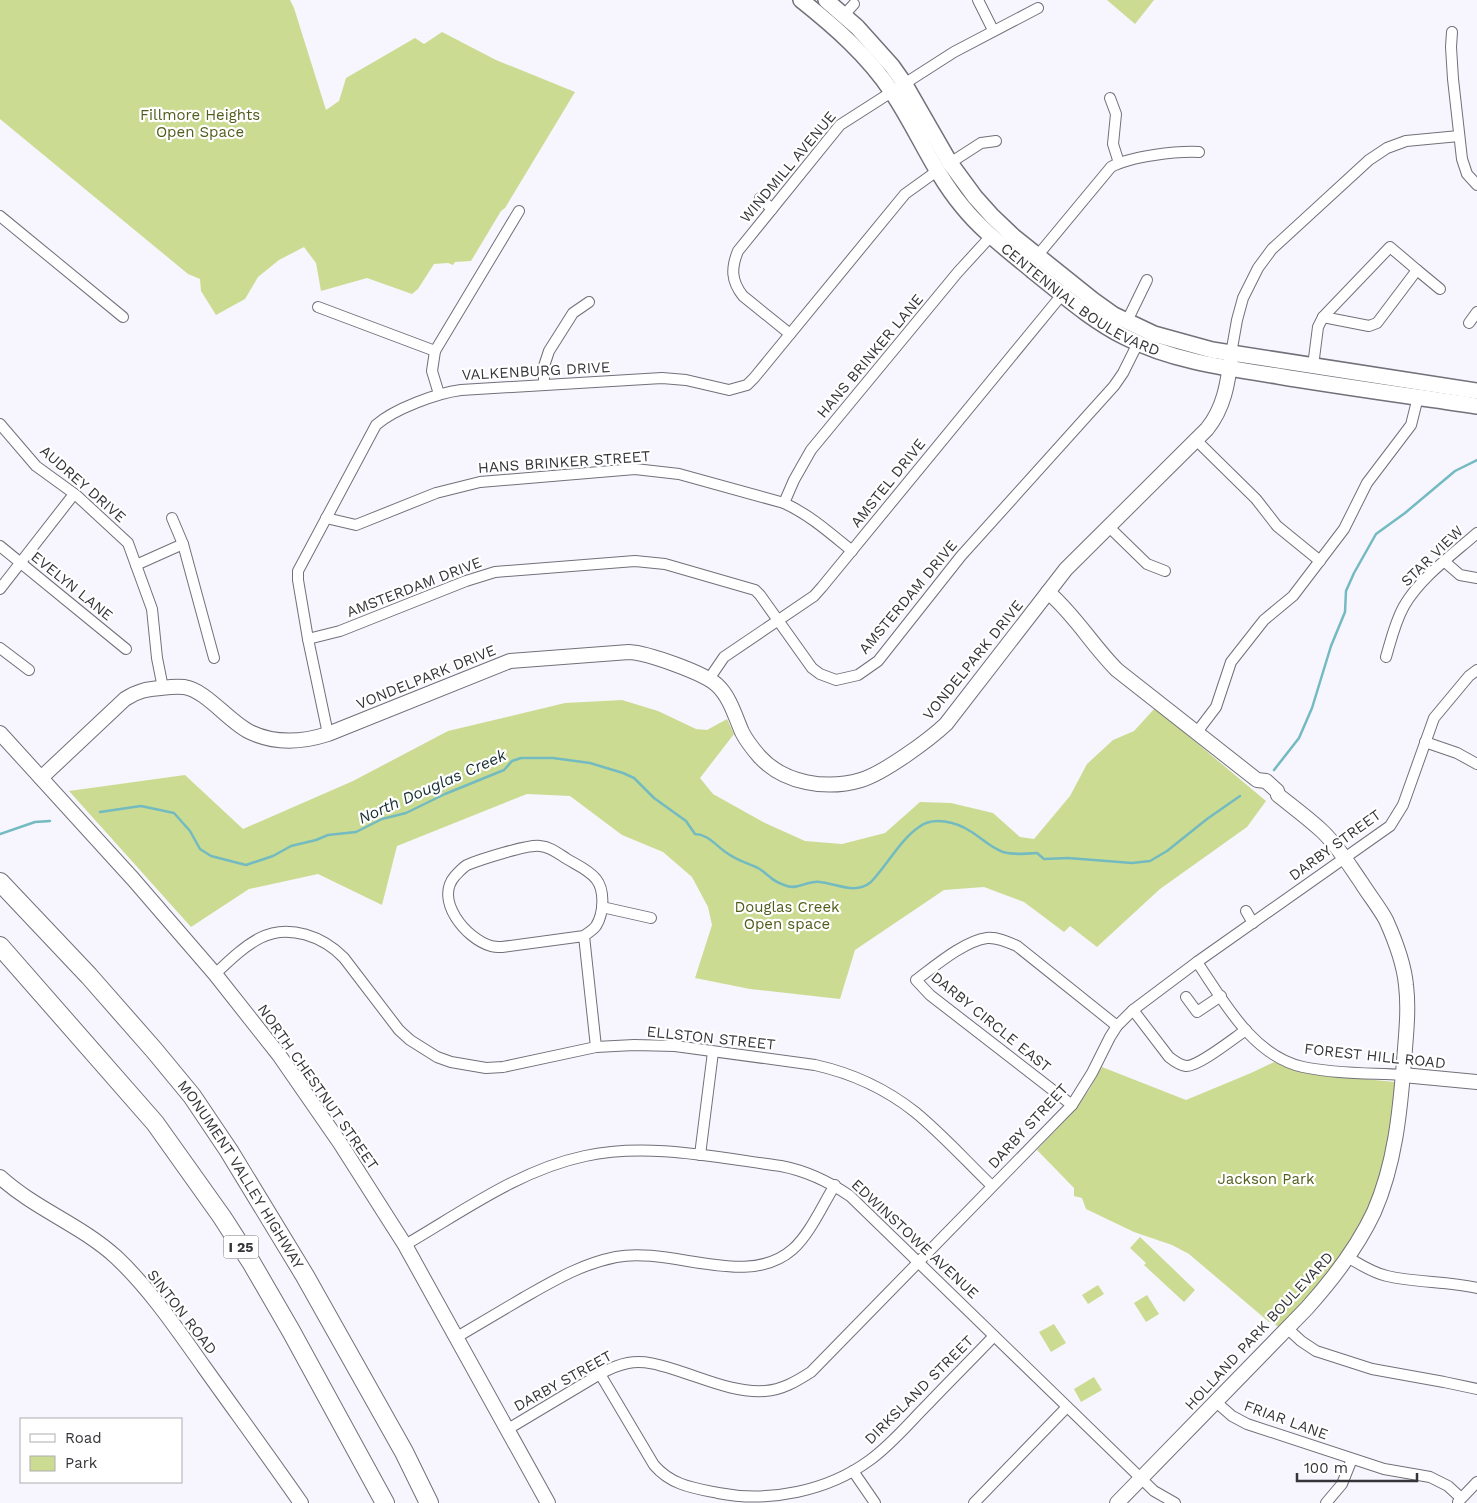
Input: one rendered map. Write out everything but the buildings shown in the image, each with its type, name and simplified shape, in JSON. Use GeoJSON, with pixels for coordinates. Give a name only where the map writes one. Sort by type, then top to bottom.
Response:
{"type":"FeatureCollection","features":[{"type":"Feature","properties":{"kind":"highway","name":"MONUMENT VALLEY HIGHWAY"},"geometry":{"type":"LineString","coordinates":[[0,882],[89,976],[192,1096],[229,1151],[305,1276],[404,1452],[429,1503]]}},
{"type":"Feature","properties":{"kind":"highway","name":"I 25"},"geometry":{"type":"LineString","coordinates":[[0,946],[155,1123],[222,1216],[291,1331],[385,1503]]}},
{"type":"Feature","properties":{"kind":"main road","name":"CENTENNIAL BOULEVARD"},"geometry":{"type":"LineString","coordinates":[[801,0],[829,22],[898,88]]}},
{"type":"Feature","properties":{"kind":"main road","name":"CENTENNIAL BOULEVARD"},"geometry":{"type":"LineString","coordinates":[[826,0],[849,9],[892,66],[898,88],[944,167],[1013,236],[1038,255],[1067,289],[1108,327],[1138,343],[1188,360],[1312,366],[1477,391]]}},
{"type":"Feature","properties":{"kind":"main road","name":"CENTENNIAL BOULEVARD"},"geometry":{"type":"LineString","coordinates":[[944,167],[946,186],[963,208],[991,236],[1067,289],[1093,300],[1127,321],[1154,334],[1188,344],[1230,361],[1418,397],[1477,406]]}},
{"type":"Feature","properties":{"kind":"street"},"geometry":{"type":"LineString","coordinates":[[978,0],[993,30]]}},
{"type":"Feature","properties":{"kind":"street","name":"WINDMILL AVENUE"},"geometry":{"type":"LineString","coordinates":[[790,334],[742,296],[733,280],[734,260],[738,251],[840,124],[954,52],[1038,8]]}},
{"type":"Feature","properties":{"kind":"street"},"geometry":{"type":"LineString","coordinates":[[1452,32],[1451,47],[1459,136],[1464,168],[1477,185]]}},
{"type":"Feature","properties":{"kind":"street"},"geometry":{"type":"LineString","coordinates":[[1110,98],[1116,114],[1113,144],[1119,163]]}},
{"type":"Feature","properties":{"kind":"street","name":"VONDELPARK DRIVE"},"geometry":{"type":"LineString","coordinates":[[41,778],[125,699],[140,690],[186,687],[193,690],[241,727],[259,736],[297,742],[328,734],[510,661],[637,652],[709,679],[723,691],[743,734],[760,758],[782,773],[794,779],[819,784],[847,783],[861,780],[884,768],[938,732],[946,724],[1066,569],[1196,440],[1217,415],[1224,398],[1238,315],[1248,287],[1265,258],[1286,235],[1369,160],[1382,151],[1397,144],[1415,140],[1459,136]]}},
{"type":"Feature","properties":{"kind":"street","name":"VALKENBURG DRIVE"},"geometry":{"type":"LineString","coordinates":[[328,734],[308,640],[298,571],[376,425],[391,414],[439,394],[461,390],[662,378],[686,380],[730,390],[739,388],[754,378],[905,194],[981,143],[996,141]]}},
{"type":"Feature","properties":{"kind":"street"},"geometry":{"type":"LineString","coordinates":[[1038,255],[1106,172],[1119,163],[1185,152],[1200,152]]}},
{"type":"Feature","properties":{"kind":"street"},"geometry":{"type":"LineString","coordinates":[[760,198],[772,209]]}},
{"type":"Feature","properties":{"kind":"street"},"geometry":{"type":"LineString","coordinates":[[439,394],[432,371],[435,352],[519,211]]}},
{"type":"Feature","properties":{"kind":"street"},"geometry":{"type":"LineString","coordinates":[[0,216],[123,317]]}},
{"type":"Feature","properties":{"kind":"street","name":"HANS BRINKER LANE"},"geometry":{"type":"LineString","coordinates":[[784,503],[797,474],[811,450],[958,272],[991,236]]}},
{"type":"Feature","properties":{"kind":"street"},"geometry":{"type":"LineString","coordinates":[[1312,366],[1318,327],[1323,317],[1390,247],[1440,289]]}},
{"type":"Feature","properties":{"kind":"street"},"geometry":{"type":"LineString","coordinates":[[1323,317],[1369,326],[1374,325],[1417,270]]}},
{"type":"Feature","properties":{"kind":"street"},"geometry":{"type":"LineString","coordinates":[[1127,321],[1148,280]]}},
{"type":"Feature","properties":{"kind":"street","name":"AMSTEL DRIVE"},"geometry":{"type":"LineString","coordinates":[[709,679],[724,658],[814,596],[1067,289]]}},
{"type":"Feature","properties":{"kind":"street"},"geometry":{"type":"LineString","coordinates":[[544,385],[544,366],[549,351],[573,312],[589,302]]}},
{"type":"Feature","properties":{"kind":"street"},"geometry":{"type":"LineString","coordinates":[[318,307],[435,352]]}},
{"type":"Feature","properties":{"kind":"street"},"geometry":{"type":"LineString","coordinates":[[1469,323],[1477,312]]}},
{"type":"Feature","properties":{"kind":"street","name":"AMSTERDAM DRIVE"},"geometry":{"type":"LineString","coordinates":[[308,640],[340,631],[466,581],[495,572],[635,561],[665,564],[747,587],[760,595],[812,668],[827,678],[836,680],[858,675],[878,661],[966,550],[1114,386],[1123,373],[1138,343]]}},
{"type":"Feature","properties":{"kind":"street"},"geometry":{"type":"LineString","coordinates":[[1198,732],[1216,707],[1231,662],[1264,620],[1293,596],[1349,521],[1367,483],[1411,425],[1418,397]]}},
{"type":"Feature","properties":{"kind":"street","name":"AUDREY DRIVE"},"geometry":{"type":"LineString","coordinates":[[0,424],[36,466],[74,494],[128,543],[152,609],[162,688]]}},
{"type":"Feature","properties":{"kind":"street"},"geometry":{"type":"LineString","coordinates":[[1196,440],[1250,493],[1281,529],[1320,561]]}},
{"type":"Feature","properties":{"kind":"street","name":"HANS BRINKER STREET"},"geometry":{"type":"LineString","coordinates":[[326,518],[356,525],[436,493],[470,483],[546,475],[635,469],[679,474],[784,503],[817,522],[852,551]]}},
{"type":"Feature","properties":{"kind":"street"},"geometry":{"type":"LineString","coordinates":[[0,589],[74,494]]}},
{"type":"Feature","properties":{"kind":"street"},"geometry":{"type":"LineString","coordinates":[[172,518],[183,544],[214,658]]}},
{"type":"Feature","properties":{"kind":"street"},"geometry":{"type":"LineString","coordinates":[[1108,526],[1147,564],[1165,571]]}},
{"type":"Feature","properties":{"kind":"street","name":"STAR VIEW"},"geometry":{"type":"LineString","coordinates":[[1386,657],[1403,607],[1415,590],[1477,533]]}},
{"type":"Feature","properties":{"kind":"street"},"geometry":{"type":"LineString","coordinates":[[136,565],[183,544]]}},
{"type":"Feature","properties":{"kind":"street","name":"EVELYN LANE"},"geometry":{"type":"LineString","coordinates":[[0,546],[126,649]]}},
{"type":"Feature","properties":{"kind":"street"},"geometry":{"type":"LineString","coordinates":[[1445,562],[1460,575],[1477,578]]}},
{"type":"Feature","properties":{"kind":"street","name":"HOLLAND PARK BOULEVARD"},"geometry":{"type":"LineString","coordinates":[[1048,592],[1070,613],[1105,659],[1117,670],[1257,780],[1266,781],[1278,791],[1278,796],[1322,831],[1345,858],[1385,920],[1401,963],[1406,984],[1407,1017],[1397,1132],[1390,1165],[1374,1212],[1349,1258],[1332,1280],[1287,1328],[1116,1503]]}},
{"type":"Feature","properties":{"kind":"street"},"geometry":{"type":"LineString","coordinates":[[0,648],[29,670]]}},
{"type":"Feature","properties":{"kind":"street","name":"DARBY STREET"},"geometry":{"type":"LineString","coordinates":[[508,1430],[615,1366],[641,1362],[653,1363],[734,1389],[767,1391],[796,1382],[811,1372],[1072,1105],[1117,1026],[1133,1010],[1197,962],[1386,830],[1395,820],[1403,805],[1429,729],[1440,710],[1468,676],[1477,670]]}},
{"type":"Feature","properties":{"kind":"street","name":"NORTH CHESTNUT STREET"},"geometry":{"type":"LineString","coordinates":[[0,733],[133,879],[214,974],[279,1055],[340,1143],[405,1245],[548,1503]]}},
{"type":"Feature","properties":{"kind":"street"},"geometry":{"type":"LineString","coordinates":[[1424,742],[1457,753],[1477,764]]}},
{"type":"Feature","properties":{"kind":"street"},"geometry":{"type":"LineString","coordinates":[[528,846],[540,846],[551,849],[591,874],[601,887],[602,907],[596,926],[584,936],[502,947],[492,946],[473,936],[451,910],[448,888],[452,880],[466,866],[528,846]]}},
{"type":"Feature","properties":{"kind":"street"},"geometry":{"type":"LineString","coordinates":[[602,907],[651,918]]}},
{"type":"Feature","properties":{"kind":"street"},"geometry":{"type":"LineString","coordinates":[[1246,911],[1254,922]]}},
{"type":"Feature","properties":{"kind":"street","name":"ELLSTON STREET"},"geometry":{"type":"LineString","coordinates":[[214,974],[248,946],[264,936],[281,932],[303,934],[322,940],[335,948],[344,958],[399,1030],[410,1040],[437,1057],[469,1066],[502,1067],[596,1047],[634,1045],[667,1046],[815,1064],[874,1086],[898,1100],[916,1113],[992,1186]]}},
{"type":"Feature","properties":{"kind":"street"},"geometry":{"type":"LineString","coordinates":[[584,936],[596,1047]]}},
{"type":"Feature","properties":{"kind":"street","name":"DARBY CIRCLE EAST"},"geometry":{"type":"LineString","coordinates":[[1072,1105],[930,995],[916,980],[956,952],[976,941],[988,938],[999,939],[1017,946],[1117,1026]]}},
{"type":"Feature","properties":{"kind":"street","name":"FOREST HILL ROAD"},"geometry":{"type":"LineString","coordinates":[[1197,962],[1246,1030],[1267,1051],[1285,1061],[1319,1069],[1477,1082]]}},
{"type":"Feature","properties":{"kind":"street"},"geometry":{"type":"LineString","coordinates":[[1186,997],[1197,1012],[1221,996]]}},
{"type":"Feature","properties":{"kind":"street"},"geometry":{"type":"LineString","coordinates":[[1133,1010],[1169,1056],[1175,1062],[1185,1066],[1196,1064],[1246,1030]]}},
{"type":"Feature","properties":{"kind":"street"},"geometry":{"type":"LineString","coordinates":[[700,1155],[713,1052]]}},
{"type":"Feature","properties":{"kind":"street","name":"EDWINSTOWE AVENUE"},"geometry":{"type":"LineString","coordinates":[[405,1245],[522,1177],[553,1164],[585,1156],[640,1150],[700,1155],[782,1166],[818,1176],[850,1196],[1154,1491],[1175,1503]]}},
{"type":"Feature","properties":{"kind":"street","name":"SINTON ROAD"},"geometry":{"type":"LineString","coordinates":[[0,1177],[27,1198],[86,1234],[114,1255],[134,1276],[191,1348],[301,1503]]}},
{"type":"Feature","properties":{"kind":"street"},"geometry":{"type":"LineString","coordinates":[[457,1337],[559,1277],[577,1268],[604,1260],[636,1255],[738,1266],[755,1266],[769,1263],[794,1248],[803,1238],[835,1185]]}},
{"type":"Feature","properties":{"kind":"street"},"geometry":{"type":"LineString","coordinates":[[1349,1258],[1368,1269],[1387,1276],[1477,1288]]}},
{"type":"Feature","properties":{"kind":"street"},"geometry":{"type":"LineString","coordinates":[[1287,1328],[1316,1351],[1364,1367],[1477,1389]]}},
{"type":"Feature","properties":{"kind":"street","name":"DIRKSLAND STREET"},"geometry":{"type":"LineString","coordinates":[[600,1374],[654,1465],[661,1473],[682,1485],[734,1496],[771,1496],[792,1493],[830,1482],[870,1460],[994,1336]]}},
{"type":"Feature","properties":{"kind":"street","name":"FRIAR LANE"},"geometry":{"type":"LineString","coordinates":[[1216,1402],[1232,1416],[1246,1424],[1396,1472],[1435,1479],[1448,1486],[1459,1501]]}},
{"type":"Feature","properties":{"kind":"street"},"geometry":{"type":"LineString","coordinates":[[974,1503],[1067,1407]]}},
{"type":"Feature","properties":{"kind":"street"},"geometry":{"type":"LineString","coordinates":[[1326,1503],[1342,1484],[1352,1459]]}},
{"type":"Feature","properties":{"kind":"street"},"geometry":{"type":"LineString","coordinates":[[853,1471],[875,1503]]}},
{"type":"Feature","properties":{"kind":"street"},"geometry":{"type":"LineString","coordinates":[[1459,1501],[1477,1482]]}},
{"type":"Feature","properties":{"kind":"green space","name":"Fillmore Heights Open Space"},"geometry":{"type":"Polygon","coordinates":[[[0,0],[290,0],[326,110],[339,101],[346,78],[415,38],[424,44],[442,32],[496,60],[575,92],[471,261],[455,262],[453,265],[448,263],[434,264],[418,289],[412,294],[367,278],[321,291],[316,263],[304,247],[279,260],[258,277],[245,299],[216,315],[201,291],[200,279],[188,274],[0,119],[0,0]]]}},
{"type":"Feature","properties":{"kind":"green space"},"geometry":{"type":"Polygon","coordinates":[[[1107,0],[1154,0],[1135,24],[1107,0]]]}},
{"type":"Feature","properties":{"kind":"green space","name":"Douglas Creek Open space"},"geometry":{"type":"Polygon","coordinates":[[[622,700],[658,711],[696,729],[707,730],[727,719],[734,734],[700,778],[713,794],[765,823],[805,841],[842,844],[885,833],[920,802],[951,803],[993,813],[1020,837],[1034,839],[1070,796],[1087,764],[1113,740],[1134,731],[1155,708],[1266,801],[1247,827],[1160,889],[1097,947],[1070,926],[1064,932],[1024,902],[984,887],[944,890],[855,950],[840,999],[750,989],[695,978],[712,925],[708,907],[692,877],[663,852],[622,835],[570,796],[527,794],[397,846],[382,905],[318,874],[249,889],[191,927],[69,791],[185,775],[243,829],[353,781],[448,731],[565,703],[622,700]]]}},
{"type":"Feature","properties":{"kind":"green space","name":"Jackson Park"},"geometry":{"type":"Polygon","coordinates":[[[1274,1062],[1304,1073],[1395,1082],[1387,1153],[1369,1206],[1351,1240],[1324,1278],[1278,1327],[1273,1322],[1269,1322],[1189,1254],[1172,1245],[1134,1232],[1086,1209],[1082,1198],[1074,1196],[1074,1188],[1037,1150],[1073,1112],[1089,1090],[1102,1067],[1186,1100],[1274,1062]]]}},
{"type":"Feature","properties":{"kind":"green space"},"geometry":{"type":"Polygon","coordinates":[[[1140,1237],[1195,1290],[1184,1302],[1144,1265],[1146,1263],[1130,1248],[1140,1237]]]}},
{"type":"Feature","properties":{"kind":"green space"},"geometry":{"type":"Polygon","coordinates":[[[1098,1285],[1104,1294],[1088,1304],[1082,1295],[1098,1285]]]}},
{"type":"Feature","properties":{"kind":"green space"},"geometry":{"type":"Polygon","coordinates":[[[1147,1295],[1159,1314],[1146,1322],[1134,1303],[1147,1295]]]}},
{"type":"Feature","properties":{"kind":"green space"},"geometry":{"type":"Polygon","coordinates":[[[1054,1324],[1066,1343],[1051,1352],[1039,1332],[1054,1324]]]}},
{"type":"Feature","properties":{"kind":"green space"},"geometry":{"type":"Polygon","coordinates":[[[1094,1377],[1102,1390],[1081,1402],[1074,1389],[1094,1377]]]}},
{"type":"Feature","properties":{"kind":"waterway","name":"North Douglas Creek"},"geometry":{"type":"LineString","coordinates":[[1274,770],[1299,738],[1312,708],[1331,646],[1345,612],[1346,591],[1376,534],[1405,513],[1455,471],[1477,460]]}},
{"type":"Feature","properties":{"kind":"waterway","name":"North Douglas Creek"},"geometry":{"type":"LineString","coordinates":[[100,812],[141,806],[174,813],[190,831],[200,849],[211,856],[246,865],[273,856],[291,846],[328,835],[356,832],[382,819],[406,813],[445,794],[504,770],[512,761],[521,758],[553,758],[590,763],[634,778],[654,798],[686,821],[695,834],[708,838],[738,860],[759,869],[774,880],[787,886],[795,887],[811,882],[820,882],[846,888],[859,888],[871,882],[912,832],[931,822],[938,821],[958,825],[994,848],[1007,853],[1037,853],[1044,859],[1068,858],[1132,863],[1150,861],[1167,851],[1240,796]]}},
{"type":"Feature","properties":{"kind":"waterway","name":"North Douglas Creek"},"geometry":{"type":"LineString","coordinates":[[0,834],[35,822],[50,821]]}}]}
